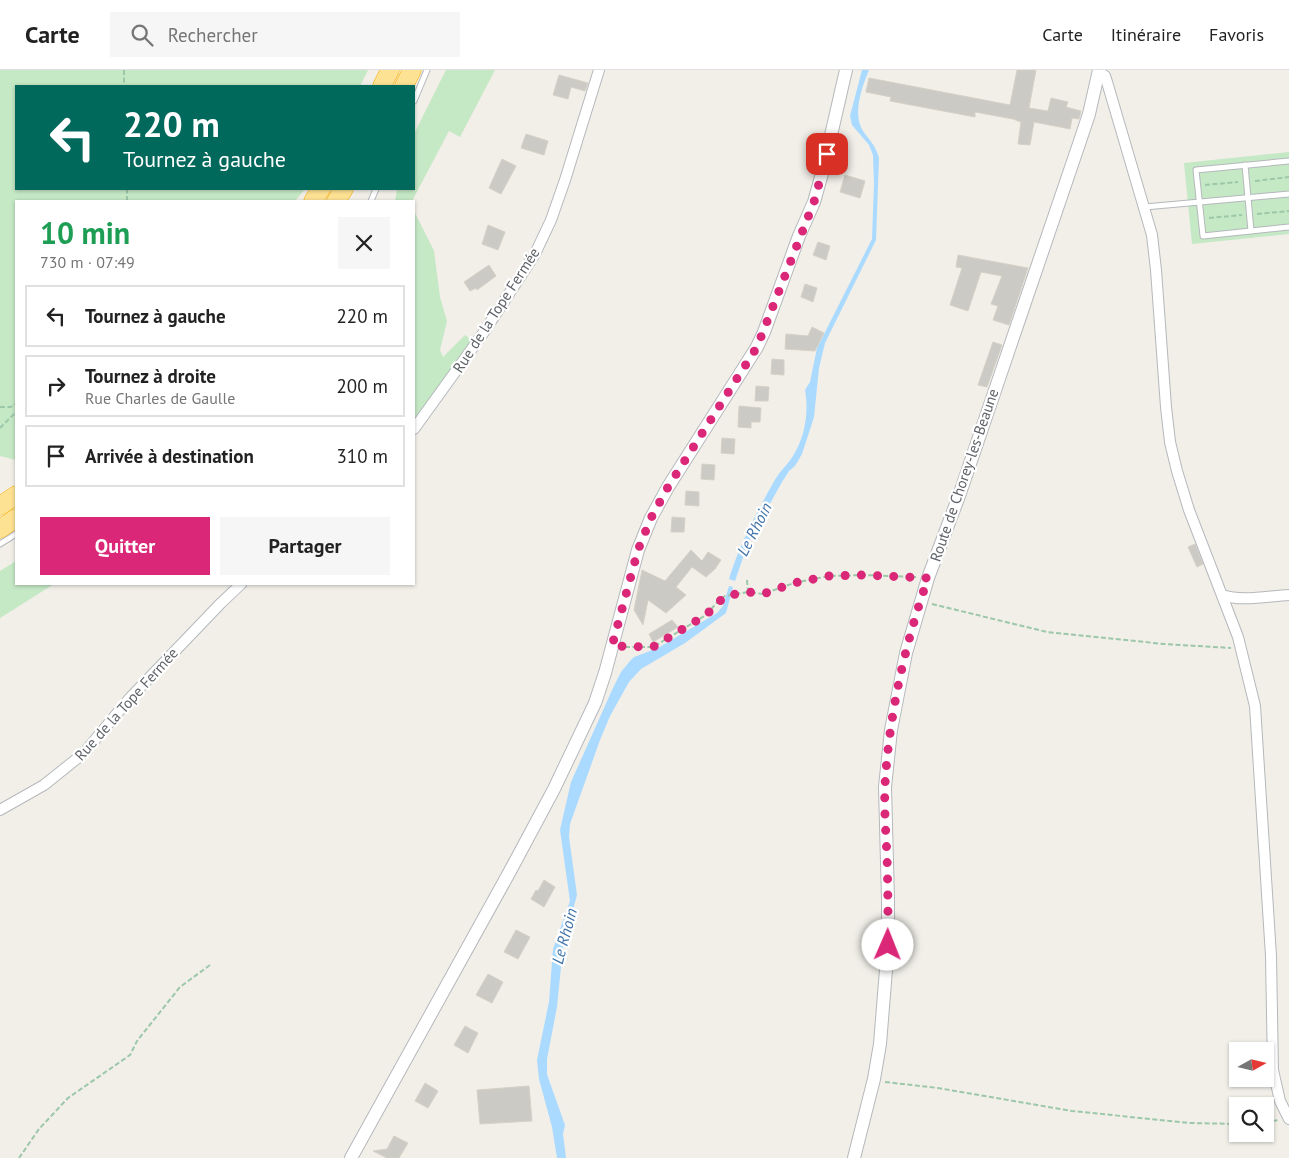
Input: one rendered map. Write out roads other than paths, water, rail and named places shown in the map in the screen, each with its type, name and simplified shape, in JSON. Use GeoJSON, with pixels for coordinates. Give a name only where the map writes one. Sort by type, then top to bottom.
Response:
{"type":"FeatureCollection","features":[{"type":"Feature","properties":{"kind":"highway"},"geometry":{"type":"LineString","coordinates":[[382,85],[390,70]]}},
{"type":"Feature","properties":{"kind":"highway"},"geometry":{"type":"LineString","coordinates":[[404,85],[412,70]]}},
{"type":"Feature","properties":{"kind":"highway"},"geometry":{"type":"LineString","coordinates":[[0,506],[15,496]]}},
{"type":"Feature","properties":{"kind":"highway"},"geometry":{"type":"LineString","coordinates":[[0,528],[15,519]]}},
{"type":"Feature","properties":{"kind":"street","name":"Rue de la Tope Fermée"},"geometry":{"type":"LineString","coordinates":[[415,427],[484,332],[539,246],[551,220],[568,173],[599,70]]}},
{"type":"Feature","properties":{"kind":"street"},"geometry":{"type":"LineString","coordinates":[[351,1158],[554,789],[595,702],[605,673],[638,550],[651,518],[668,487],[757,347],[764,332],[814,202],[846,70]]}},
{"type":"Feature","properties":{"kind":"street"},"geometry":{"type":"LineString","coordinates":[[1099,71],[1105,76],[1107,82],[1152,235],[1170,442],[1182,488],[1238,637],[1255,706],[1271,956],[1273,1070],[1280,1100],[1289,1119]]}},
{"type":"Feature","properties":{"kind":"street","name":"Route de Chorey-les-Beaune"},"geometry":{"type":"LineString","coordinates":[[854,1158],[874,1079],[881,1036],[888,945],[885,795],[891,730],[906,653],[920,601],[959,496],[1089,114],[1099,71]]}},
{"type":"Feature","properties":{"kind":"street","name":"Rue de la Tope Fermée"},"geometry":{"type":"LineString","coordinates":[[0,810],[44,786],[84,753],[129,699],[214,609],[240,585]]}},
{"type":"Feature","properties":{"kind":"street"},"geometry":{"type":"LineString","coordinates":[[1222,595],[1230,598],[1289,595]]}},
{"type":"Feature","properties":{"kind":"lane"},"geometry":{"type":"LineString","coordinates":[[415,99],[427,70]]}},
{"type":"Feature","properties":{"kind":"lane"},"geometry":{"type":"LineString","coordinates":[[1289,161],[1196,170],[1203,236],[1289,228]]}},
{"type":"Feature","properties":{"kind":"lane"},"geometry":{"type":"LineString","coordinates":[[1245,165],[1251,231]]}},
{"type":"Feature","properties":{"kind":"lane"},"geometry":{"type":"LineString","coordinates":[[1145,207],[1289,194]]}},
{"type":"Feature","properties":{"kind":"lane"},"geometry":{"type":"LineString","coordinates":[[0,544],[15,535]]}},
{"type":"Feature","properties":{"kind":"water","name":"Le Rhoin"},"geometry":{"type":"Polygon","coordinates":[[[862,70],[869,70],[859,100],[858,117],[863,131],[879,158],[876,240],[825,343],[819,368],[814,417],[802,454],[782,482],[748,543],[735,581],[729,579],[744,540],[776,478],[793,456],[801,441],[806,416],[805,390],[810,382],[817,348],[872,239],[873,155],[869,145],[852,125],[850,116],[862,70]]]}},
{"type":"Feature","properties":{"kind":"water","name":"Le Rhoin"},"geometry":{"type":"Polygon","coordinates":[[[729,586],[733,587],[726,613],[685,643],[641,669],[629,682],[610,716],[600,740],[570,824],[569,837],[577,895],[563,947],[557,1007],[547,1059],[547,1074],[565,1125],[563,1134],[566,1158],[557,1158],[552,1127],[539,1079],[537,1060],[549,1002],[553,949],[570,901],[560,830],[571,782],[621,672],[634,657],[658,648],[717,613],[723,606],[729,586]]]}}]}
